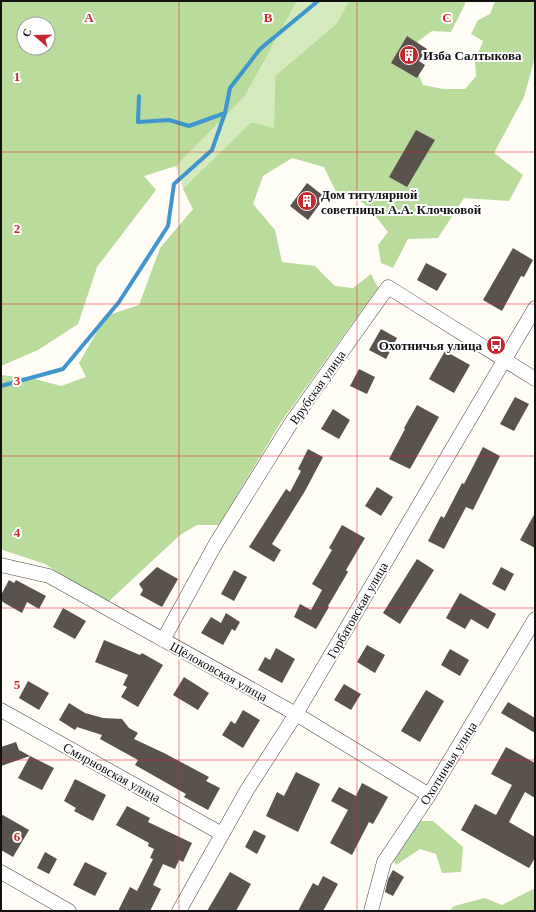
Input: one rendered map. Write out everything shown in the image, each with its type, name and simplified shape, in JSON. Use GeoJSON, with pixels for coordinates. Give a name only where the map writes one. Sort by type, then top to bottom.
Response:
{"type":"FeatureCollection","features":[{"type":"Feature","properties":{"kind":"street","name":"Врубская улица"},"geometry":{"type":"LineString","coordinates":[[163,640],[215,545],[291,423],[388,287],[535,379]]}},
{"type":"Feature","properties":{"kind":"street","name":"Горбатовская улица"},"geometry":{"type":"LineString","coordinates":[[178,911],[246,790],[296,714],[535,308]]}},
{"type":"Feature","properties":{"kind":"street","name":"Щёлоковская улица"},"geometry":{"type":"LineString","coordinates":[[1,565],[49,576],[296,714],[428,795]]}},
{"type":"Feature","properties":{"kind":"street","name":"Охотничья улица"},"geometry":{"type":"LineString","coordinates":[[371,911],[384,862],[428,795],[535,619]]}},
{"type":"Feature","properties":{"kind":"street","name":"Смирновская улица"},"geometry":{"type":"LineString","coordinates":[[1,710],[222,834]]}},
{"type":"Feature","properties":{"kind":"street"},"geometry":{"type":"LineString","coordinates":[[1,872],[70,911]]}},
{"type":"Feature","properties":{"kind":"green space"},"geometry":{"type":"Polygon","coordinates":[[[1,1],[297,1],[245,96],[176,166],[144,176],[156,190],[97,267],[78,324],[38,350],[1,366],[1,1]]]}},
{"type":"Feature","properties":{"kind":"green space"},"geometry":{"type":"Polygon","coordinates":[[[297,1],[349,1],[337,23],[275,76],[274,128],[251,122],[183,189],[176,166],[245,96],[297,1]]]}},
{"type":"Feature","properties":{"kind":"green space"},"geometry":{"type":"Polygon","coordinates":[[[349,1],[465,1],[465,4],[451,32],[432,31],[417,42],[414,63],[423,85],[443,89],[465,89],[476,76],[475,61],[483,41],[471,34],[478,20],[490,14],[495,1],[535,1],[535,60],[524,97],[494,153],[523,175],[509,201],[464,198],[438,238],[408,239],[393,268],[381,263],[378,245],[388,232],[368,207],[350,193],[337,194],[324,167],[292,158],[263,176],[253,204],[275,230],[282,262],[315,266],[335,286],[353,288],[371,274],[378,288],[281,422],[219,525],[197,525],[180,535],[107,603],[45,564],[3,550],[1,547],[1,375],[35,379],[61,386],[86,377],[79,363],[106,316],[139,305],[160,248],[193,209],[183,189],[251,122],[274,128],[275,76],[337,23],[349,1]]]}},
{"type":"Feature","properties":{"kind":"green space"},"geometry":{"type":"Polygon","coordinates":[[[404,821],[433,821],[463,847],[461,872],[442,873],[436,854],[420,849],[396,865],[386,846],[404,821]]]}},
{"type":"Feature","properties":{"kind":"green space"},"geometry":{"type":"Polygon","coordinates":[[[533,889],[535,891],[535,911],[449,911],[454,906],[485,898],[502,905],[533,889]]]}},
{"type":"Feature","properties":{"kind":"building","name":"Изба Салтыкова"},"geometry":{"type":"Polygon","coordinates":[[[407,36],[427,49],[419,61],[425,65],[417,78],[391,63],[407,36]]]}},
{"type":"Feature","properties":{"kind":"building"},"geometry":{"type":"Polygon","coordinates":[[[416,130],[435,140],[407,187],[389,177],[416,130]]]}},
{"type":"Feature","properties":{"kind":"building","name":"Дом титулярной советницы А.А. Клочковой"},"geometry":{"type":"Polygon","coordinates":[[[307,183],[325,197],[308,220],[290,206],[307,183]]]}},
{"type":"Feature","properties":{"kind":"building"},"geometry":{"type":"Polygon","coordinates":[[[513,248],[533,260],[524,277],[521,276],[502,311],[483,300],[513,248]]]}},
{"type":"Feature","properties":{"kind":"building"},"geometry":{"type":"Polygon","coordinates":[[[426,263],[447,274],[437,291],[417,280],[426,263]]]}},
{"type":"Feature","properties":{"kind":"building"},"geometry":{"type":"Polygon","coordinates":[[[381,329],[397,338],[386,359],[369,350],[381,329]]]}},
{"type":"Feature","properties":{"kind":"building"},"geometry":{"type":"Polygon","coordinates":[[[445,351],[470,365],[454,393],[429,379],[445,351]]]}},
{"type":"Feature","properties":{"kind":"building"},"geometry":{"type":"Polygon","coordinates":[[[359,369],[375,377],[367,394],[350,386],[359,369]]]}},
{"type":"Feature","properties":{"kind":"building"},"geometry":{"type":"Polygon","coordinates":[[[515,397],[529,404],[514,431],[500,424],[515,397]]]}},
{"type":"Feature","properties":{"kind":"building"},"geometry":{"type":"Polygon","coordinates":[[[417,405],[439,417],[410,469],[389,459],[417,405]]]}},
{"type":"Feature","properties":{"kind":"building"},"geometry":{"type":"Polygon","coordinates":[[[333,409],[350,420],[339,439],[321,429],[333,409]]]}},
{"type":"Feature","properties":{"kind":"building"},"geometry":{"type":"Polygon","coordinates":[[[483,447],[500,456],[473,510],[466,507],[444,549],[428,541],[441,516],[444,518],[462,483],[464,484],[483,447]]]}},
{"type":"Feature","properties":{"kind":"building"},"geometry":{"type":"Polygon","coordinates":[[[308,449],[323,457],[305,491],[272,544],[281,550],[274,562],[249,547],[286,489],[290,492],[301,471],[298,469],[308,449]]]}},
{"type":"Feature","properties":{"kind":"building"},"geometry":{"type":"Polygon","coordinates":[[[377,487],[393,497],[381,516],[365,506],[377,487]]]}},
{"type":"Feature","properties":{"kind":"building"},"geometry":{"type":"Polygon","coordinates":[[[535,513],[535,548],[520,540],[535,513]]]}},
{"type":"Feature","properties":{"kind":"building"},"geometry":{"type":"Polygon","coordinates":[[[342,525],[365,538],[346,570],[348,572],[316,629],[294,617],[300,604],[311,610],[322,590],[312,584],[332,550],[329,548],[342,525]]]}},
{"type":"Feature","properties":{"kind":"building"},"geometry":{"type":"Polygon","coordinates":[[[417,559],[434,570],[400,624],[383,613],[417,559]]]}},
{"type":"Feature","properties":{"kind":"building"},"geometry":{"type":"Polygon","coordinates":[[[157,567],[178,579],[162,607],[140,595],[143,590],[139,584],[157,567]]]}},
{"type":"Feature","properties":{"kind":"building"},"geometry":{"type":"Polygon","coordinates":[[[501,567],[514,574],[505,591],[492,584],[501,567]]]}},
{"type":"Feature","properties":{"kind":"building"},"geometry":{"type":"Polygon","coordinates":[[[234,570],[247,577],[234,601],[221,594],[234,570]]]}},
{"type":"Feature","properties":{"kind":"building"},"geometry":{"type":"Polygon","coordinates":[[[9,580],[14,583],[16,580],[46,596],[39,609],[27,602],[22,613],[1,601],[1,595],[9,580]]]}},
{"type":"Feature","properties":{"kind":"building"},"geometry":{"type":"Polygon","coordinates":[[[460,593],[496,614],[488,629],[471,619],[465,629],[446,618],[460,593]]]}},
{"type":"Feature","properties":{"kind":"building"},"geometry":{"type":"Polygon","coordinates":[[[63,608],[86,621],[75,639],[53,627],[63,608]]]}},
{"type":"Feature","properties":{"kind":"building"},"geometry":{"type":"Polygon","coordinates":[[[226,613],[240,622],[235,631],[232,629],[223,645],[201,633],[211,617],[221,623],[226,613]]]}},
{"type":"Feature","properties":{"kind":"building"},"geometry":{"type":"Polygon","coordinates":[[[104,640],[140,655],[142,653],[163,665],[138,707],[121,697],[127,687],[123,685],[128,675],[95,662],[104,640]]]}},
{"type":"Feature","properties":{"kind":"building"},"geometry":{"type":"Polygon","coordinates":[[[367,645],[385,655],[375,673],[357,662],[367,645]]]}},
{"type":"Feature","properties":{"kind":"building"},"geometry":{"type":"Polygon","coordinates":[[[276,648],[295,659],[282,683],[258,670],[265,657],[270,660],[276,648]]]}},
{"type":"Feature","properties":{"kind":"building"},"geometry":{"type":"Polygon","coordinates":[[[450,649],[469,660],[460,676],[441,665],[450,649]]]}},
{"type":"Feature","properties":{"kind":"building"},"geometry":{"type":"Polygon","coordinates":[[[184,677],[209,693],[198,710],[173,695],[184,677]]]}},
{"type":"Feature","properties":{"kind":"building"},"geometry":{"type":"Polygon","coordinates":[[[28,681],[49,693],[39,710],[19,698],[28,681]]]}},
{"type":"Feature","properties":{"kind":"building"},"geometry":{"type":"Polygon","coordinates":[[[344,684],[361,694],[351,710],[334,700],[344,684]]]}},
{"type":"Feature","properties":{"kind":"building"},"geometry":{"type":"Polygon","coordinates":[[[426,690],[444,701],[420,742],[401,731],[426,690]]]}},
{"type":"Feature","properties":{"kind":"building"},"geometry":{"type":"Polygon","coordinates":[[[508,702],[535,718],[535,733],[501,713],[508,702]]]}},
{"type":"Feature","properties":{"kind":"building"},"geometry":{"type":"Polygon","coordinates":[[[69,703],[85,713],[103,718],[122,719],[129,728],[138,733],[134,739],[209,777],[206,781],[220,788],[208,810],[184,797],[186,794],[135,765],[138,760],[100,739],[102,735],[77,727],[75,730],[59,720],[69,703]]]}},
{"type":"Feature","properties":{"kind":"building"},"geometry":{"type":"Polygon","coordinates":[[[243,710],[260,720],[243,748],[222,735],[231,721],[235,724],[243,710]]]}},
{"type":"Feature","properties":{"kind":"building"},"geometry":{"type":"Polygon","coordinates":[[[16,742],[19,750],[30,756],[1,766],[1,747],[16,742]]]}},
{"type":"Feature","properties":{"kind":"building"},"geometry":{"type":"Polygon","coordinates":[[[506,747],[535,763],[535,798],[525,792],[509,822],[535,837],[535,858],[529,868],[461,830],[475,804],[496,815],[512,785],[491,774],[506,747]]]}},
{"type":"Feature","properties":{"kind":"building"},"geometry":{"type":"Polygon","coordinates":[[[30,756],[54,768],[42,790],[18,778],[30,756]]]}},
{"type":"Feature","properties":{"kind":"building"},"geometry":{"type":"Polygon","coordinates":[[[296,772],[320,784],[298,832],[266,816],[277,792],[284,796],[296,772]]]}},
{"type":"Feature","properties":{"kind":"building"},"geometry":{"type":"Polygon","coordinates":[[[75,779],[106,795],[93,821],[74,811],[76,808],[64,801],[75,779]]]}},
{"type":"Feature","properties":{"kind":"building"},"geometry":{"type":"Polygon","coordinates":[[[362,783],[388,797],[373,824],[369,822],[352,855],[330,843],[348,810],[331,801],[339,787],[356,796],[362,783]]]}},
{"type":"Feature","properties":{"kind":"building"},"geometry":{"type":"Polygon","coordinates":[[[127,806],[150,818],[148,822],[192,843],[183,862],[179,860],[175,869],[163,864],[153,885],[161,889],[150,911],[118,911],[130,887],[137,891],[153,859],[150,858],[154,849],[148,846],[149,843],[116,825],[127,806]]]}},
{"type":"Feature","properties":{"kind":"building"},"geometry":{"type":"Polygon","coordinates":[[[1,814],[29,830],[13,857],[1,850],[1,814]]]}},
{"type":"Feature","properties":{"kind":"building"},"geometry":{"type":"Polygon","coordinates":[[[254,830],[266,836],[257,854],[245,847],[254,830]]]}},
{"type":"Feature","properties":{"kind":"building"},"geometry":{"type":"Polygon","coordinates":[[[45,852],[57,859],[49,874],[37,868],[45,852]]]}},
{"type":"Feature","properties":{"kind":"building"},"geometry":{"type":"Polygon","coordinates":[[[85,862],[107,873],[95,896],[73,885],[85,862]]]}},
{"type":"Feature","properties":{"kind":"building"},"geometry":{"type":"Polygon","coordinates":[[[393,870],[404,877],[393,896],[385,892],[388,879],[393,870]]]}},
{"type":"Feature","properties":{"kind":"building"},"geometry":{"type":"Polygon","coordinates":[[[230,872],[251,884],[236,911],[207,911],[230,872]]]}},
{"type":"Feature","properties":{"kind":"building"},"geometry":{"type":"Polygon","coordinates":[[[323,876],[338,884],[323,911],[298,911],[313,883],[318,886],[323,876]]]}},
{"type":"Feature","properties":{"kind":"waterway"},"geometry":{"type":"LineString","coordinates":[[1,386],[63,369],[119,302],[168,226],[174,184],[212,150],[225,113],[230,88],[260,49],[318,1]]}},
{"type":"Feature","properties":{"kind":"waterway"},"geometry":{"type":"LineString","coordinates":[[139,96],[138,122],[169,120],[189,126],[225,113]]}},
{"type":"Feature","properties":{"kind":"place","name":"Изба Салтыкова"},"geometry":{"type":"Point","coordinates":[409,55]}},
{"type":"Feature","properties":{"kind":"place","name":"Дом титулярной советницы А.А. Клочковой"},"geometry":{"type":"Point","coordinates":[307,201]}},
{"type":"Feature","properties":{"kind":"place","name":"Охотничья улица"},"geometry":{"type":"Point","coordinates":[496,345]}}]}
